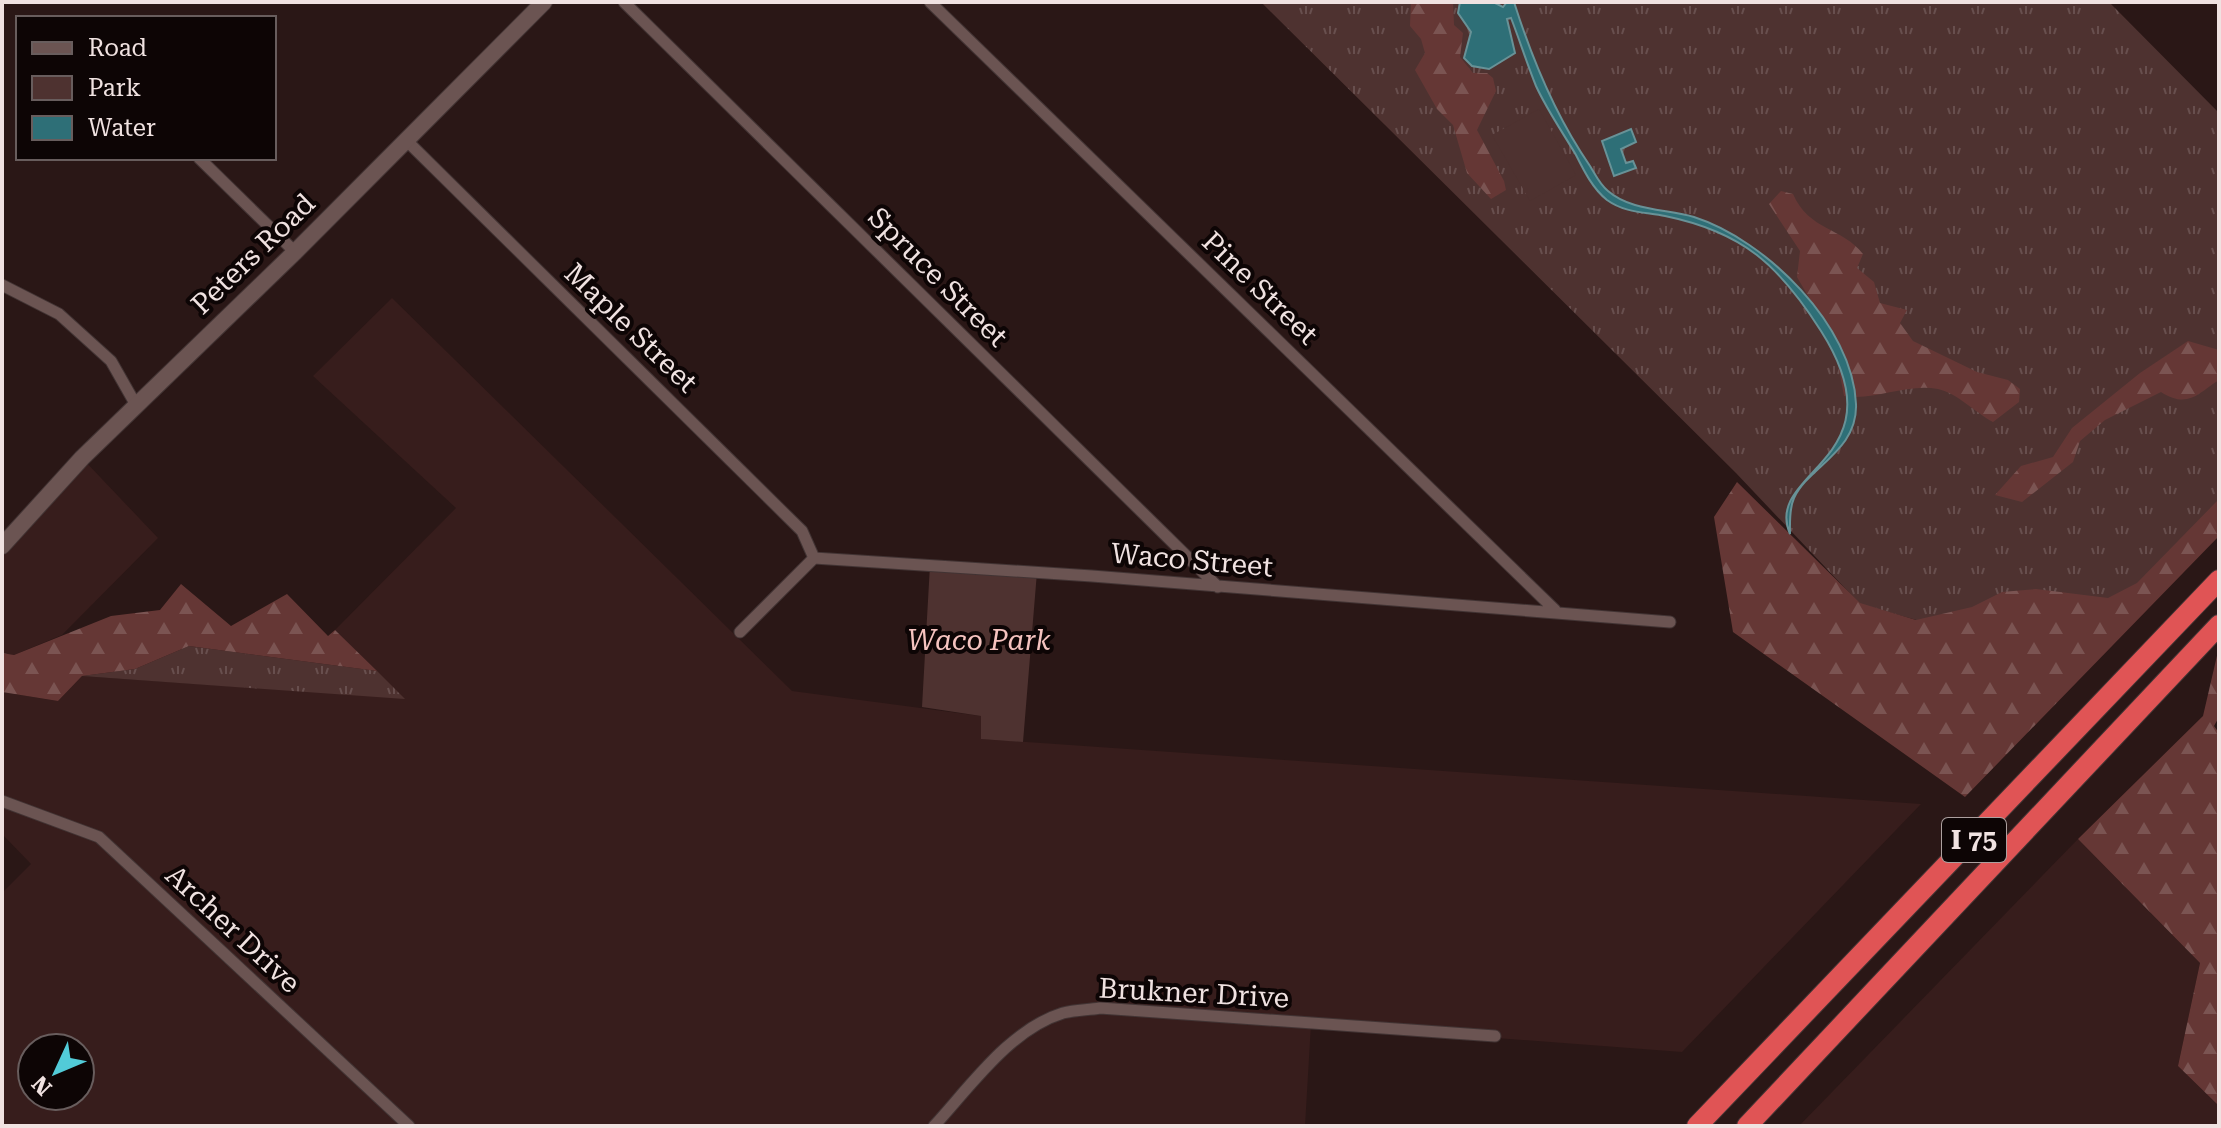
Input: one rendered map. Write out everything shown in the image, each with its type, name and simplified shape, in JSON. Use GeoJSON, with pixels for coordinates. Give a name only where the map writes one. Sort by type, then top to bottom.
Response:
{"type":"FeatureCollection","features":[{"type":"Feature","properties":{"kind":"highway","name":"I 75"},"geometry":{"type":"LineString","coordinates":[[1697,1126],[2219,580]]}},
{"type":"Feature","properties":{"kind":"highway","name":"I 75"},"geometry":{"type":"LineString","coordinates":[[1747,1126],[2219,625]]}},
{"type":"Feature","properties":{"kind":"street","name":"Peters Road"},"geometry":{"type":"LineString","coordinates":[[2,546],[136,405],[295,252],[544,2]]}},
{"type":"Feature","properties":{"kind":"street","name":"Spruce Street"},"geometry":{"type":"LineString","coordinates":[[624,2],[1218,587]]}},
{"type":"Feature","properties":{"kind":"street","name":"Pine Street"},"geometry":{"type":"LineString","coordinates":[[930,2],[1555,610]]}},
{"type":"Feature","properties":{"kind":"street","name":"Maple Street"},"geometry":{"type":"LineString","coordinates":[[405,139],[802,531],[814,558]]}},
{"type":"Feature","properties":{"kind":"street"},"geometry":{"type":"LineString","coordinates":[[201,160],[295,252]]}},
{"type":"Feature","properties":{"kind":"street"},"geometry":{"type":"LineString","coordinates":[[2,285],[59,314],[111,361],[136,405]]}},
{"type":"Feature","properties":{"kind":"street","name":"Waco Street"},"geometry":{"type":"LineString","coordinates":[[814,558],[1555,610],[1670,622]]}},
{"type":"Feature","properties":{"kind":"street"},"geometry":{"type":"LineString","coordinates":[[740,632],[814,558]]}},
{"type":"Feature","properties":{"kind":"street","name":"Archer Drive"},"geometry":{"type":"LineString","coordinates":[[2,801],[99,837],[409,1126]]}},
{"type":"Feature","properties":{"kind":"street","name":"Brukner Drive"},"geometry":{"type":"LineString","coordinates":[[934,1126],[1009,1048],[1030,1030],[1062,1014],[1100,1008],[1495,1036]]}},
{"type":"Feature","properties":{"kind":"shaded area"},"geometry":{"type":"Polygon","coordinates":[[[392,298],[792,691],[981,716],[982,739],[1921,804],[1682,1052],[1311,1024],[1305,1126],[2,1126],[2,893],[31,864],[2,834],[2,692],[58,701],[82,676],[403,698],[335,630],[456,508],[313,376],[392,298]]]}},
{"type":"Feature","properties":{"kind":"shaded area"},"geometry":{"type":"Polygon","coordinates":[[[82,458],[158,538],[62,635],[14,655],[2,653],[2,546],[82,458]]]}},
{"type":"Feature","properties":{"kind":"shaded area"},"geometry":{"type":"Polygon","coordinates":[[[2078,839],[2200,963],[2178,1066],[2219,1106],[2219,1126],[1799,1126],[2078,839]]]}},
{"type":"Feature","properties":{"kind":"green space"},"geometry":{"type":"Polygon","coordinates":[[[1261,2],[2109,2],[2219,113],[2219,514],[2141,592],[2012,647],[1860,604],[1736,473],[1261,2]]]}},
{"type":"Feature","properties":{"kind":"green space"},"geometry":{"type":"Polygon","coordinates":[[[1411,2],[1453,2],[1454,25],[1463,33],[1460,57],[1473,73],[1487,73],[1493,78],[1496,91],[1477,130],[1506,190],[1491,199],[1467,173],[1453,125],[1437,109],[1415,70],[1425,53],[1421,39],[1410,26],[1411,2]]]}},
{"type":"Feature","properties":{"kind":"green space"},"geometry":{"type":"Polygon","coordinates":[[[1539,109],[1576,175],[1530,201],[1492,135],[1539,109]]]}},
{"type":"Feature","properties":{"kind":"green space"},"geometry":{"type":"Polygon","coordinates":[[[1781,191],[1793,194],[1808,215],[1855,245],[1863,254],[1857,268],[1874,282],[1880,303],[1907,310],[1900,323],[1913,341],[1977,372],[2008,380],[2020,389],[2019,402],[1993,422],[1938,389],[1914,388],[1867,396],[1844,396],[1826,327],[1797,277],[1800,251],[1769,204],[1781,191]]]}},
{"type":"Feature","properties":{"kind":"green space"},"geometry":{"type":"Polygon","coordinates":[[[2188,341],[2219,350],[2219,380],[2192,398],[2178,399],[2161,392],[2105,420],[2080,441],[2073,462],[2022,502],[1995,495],[2021,466],[2053,457],[2072,428],[2140,373],[2188,341]]]}},
{"type":"Feature","properties":{"kind":"green space"},"geometry":{"type":"Polygon","coordinates":[[[1737,482],[1860,603],[1916,620],[1972,607],[2002,592],[2036,589],[2108,598],[2137,583],[2219,499],[2219,536],[1965,797],[1733,632],[1714,517],[1737,482]]]}},
{"type":"Feature","properties":{"kind":"green space","name":"Waco Park"},"geometry":{"type":"Polygon","coordinates":[[[930,565],[1037,572],[1023,742],[981,739],[981,716],[922,707],[930,565]]]}},
{"type":"Feature","properties":{"kind":"green space"},"geometry":{"type":"Polygon","coordinates":[[[181,584],[231,626],[287,594],[328,636],[335,630],[377,671],[189,646],[135,669],[82,676],[58,701],[2,692],[2,653],[14,655],[111,616],[160,610],[181,584]]]}},
{"type":"Feature","properties":{"kind":"green space"},"geometry":{"type":"Polygon","coordinates":[[[189,646],[377,671],[405,699],[82,676],[135,669],[189,646]]]}},
{"type":"Feature","properties":{"kind":"green space"},"geometry":{"type":"Polygon","coordinates":[[[2219,647],[2219,717],[2214,726],[2219,733],[2219,1106],[2178,1066],[2200,963],[2078,839],[2203,716],[2219,647]]]}},
{"type":"Feature","properties":{"kind":"water"},"geometry":{"type":"Polygon","coordinates":[[[1460,2],[1493,2],[1503,7],[1507,2],[1514,2],[1556,108],[1605,189],[1627,202],[1694,217],[1722,228],[1749,245],[1801,290],[1840,345],[1851,375],[1856,404],[1854,420],[1841,446],[1794,498],[1790,534],[1787,512],[1795,494],[1840,435],[1847,409],[1842,374],[1821,331],[1790,287],[1738,242],[1692,223],[1621,207],[1602,196],[1540,95],[1511,18],[1507,19],[1515,53],[1489,69],[1472,66],[1464,58],[1471,32],[1458,13],[1460,2]]]}},
{"type":"Feature","properties":{"kind":"water"},"geometry":{"type":"Polygon","coordinates":[[[1631,129],[1636,142],[1621,149],[1626,163],[1633,161],[1636,168],[1614,176],[1602,141],[1631,129]]]}}]}
